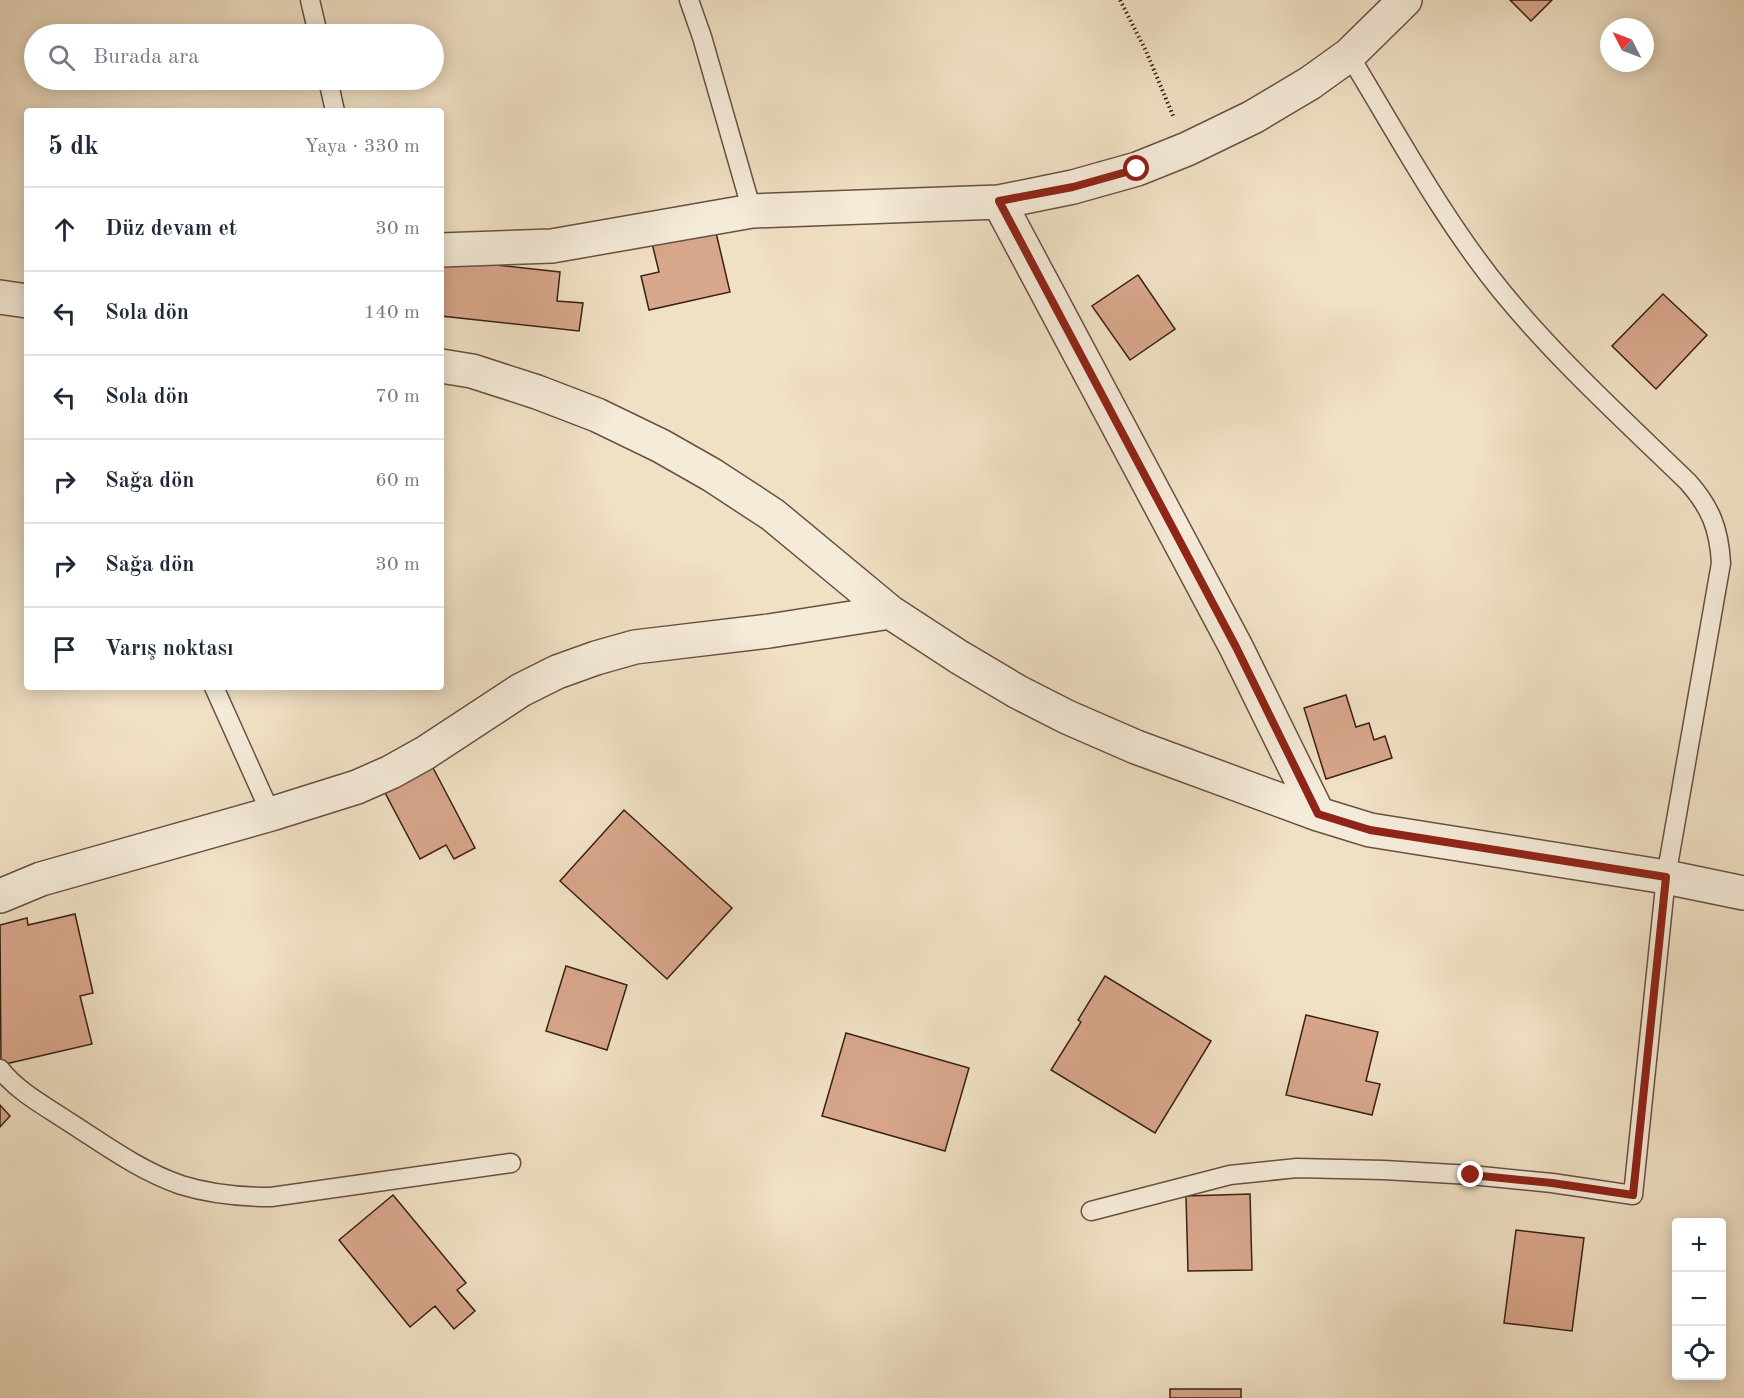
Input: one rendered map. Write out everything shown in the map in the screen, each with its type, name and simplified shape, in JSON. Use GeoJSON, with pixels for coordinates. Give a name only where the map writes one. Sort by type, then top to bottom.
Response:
{"type":"FeatureCollection","features":[{"type":"Feature","properties":{"kind":"street"},"geometry":{"type":"LineString","coordinates":[[444,250],[552,246],[752,211],[999,201],[1073,187],[1137,169],[1187,149],[1253,117],[1310,83],[1349,55],[1406,0]]}},
{"type":"Feature","properties":{"kind":"street"},"geometry":{"type":"LineString","coordinates":[[999,201],[1236,647],[1318,814]]}},
{"type":"Feature","properties":{"kind":"street"},"geometry":{"type":"LineString","coordinates":[[0,297],[24,301]]}},
{"type":"Feature","properties":{"kind":"street"},"geometry":{"type":"LineString","coordinates":[[444,366],[472,371],[537,392],[597,415],[662,446],[773,515],[891,612],[959,657],[1018,692],[1067,717],[1136,747],[1318,814],[1370,830],[1666,877],[1744,893]]}},
{"type":"Feature","properties":{"kind":"street"},"geometry":{"type":"LineString","coordinates":[[0,896],[41,879],[272,814],[357,787],[425,753],[521,690],[557,672],[596,658],[635,647],[769,632],[891,612]]}},
{"type":"Feature","properties":{"kind":"lane"},"geometry":{"type":"LineString","coordinates":[[310,0],[316,24]]}},
{"type":"Feature","properties":{"kind":"lane"},"geometry":{"type":"LineString","coordinates":[[689,0],[702,37],[752,211]]}},
{"type":"Feature","properties":{"kind":"lane"},"geometry":{"type":"LineString","coordinates":[[1091,1211],[1230,1175],[1297,1168],[1471,1175],[1552,1183],[1633,1195],[1666,877],[1721,563],[1720,543],[1709,509],[1700,495],[1542,339],[1502,292],[1442,207],[1349,55]]}},
{"type":"Feature","properties":{"kind":"lane"},"geometry":{"type":"LineString","coordinates":[[330,90],[334,108]]}},
{"type":"Feature","properties":{"kind":"lane"},"geometry":{"type":"LineString","coordinates":[[215,690],[272,814]]}},
{"type":"Feature","properties":{"kind":"lane"},"geometry":{"type":"LineString","coordinates":[[0,1069],[18,1088],[123,1156],[171,1181],[212,1193],[242,1197],[271,1197],[511,1163]]}},
{"type":"Feature","properties":{"kind":"path"},"geometry":{"type":"LineString","coordinates":[[1120,0],[1146,51],[1187,149]]}},
{"type":"Feature","properties":{"kind":"building"},"geometry":{"type":"Polygon","coordinates":[[[1510,0],[1552,0],[1531,21],[1510,0]]]}},
{"type":"Feature","properties":{"kind":"building"},"geometry":{"type":"Polygon","coordinates":[[[714,224],[730,292],[649,310],[641,276],[659,272],[651,239],[714,224]]]}},
{"type":"Feature","properties":{"kind":"building"},"geometry":{"type":"Polygon","coordinates":[[[444,259],[560,272],[557,301],[583,303],[579,331],[444,316],[444,259]]]}},
{"type":"Feature","properties":{"kind":"building"},"geometry":{"type":"Polygon","coordinates":[[[1138,275],[1175,329],[1130,360],[1092,306],[1138,275]]]}},
{"type":"Feature","properties":{"kind":"building"},"geometry":{"type":"Polygon","coordinates":[[[1663,294],[1707,335],[1656,389],[1612,346],[1663,294]]]}},
{"type":"Feature","properties":{"kind":"building"},"geometry":{"type":"Polygon","coordinates":[[[1346,695],[1356,727],[1369,723],[1374,740],[1385,736],[1392,758],[1326,779],[1304,708],[1346,695]]]}},
{"type":"Feature","properties":{"kind":"building"},"geometry":{"type":"Polygon","coordinates":[[[431,764],[475,848],[454,859],[446,845],[420,859],[383,789],[431,764]]]}},
{"type":"Feature","properties":{"kind":"building"},"geometry":{"type":"Polygon","coordinates":[[[624,810],[732,908],[667,979],[560,881],[624,810]]]}},
{"type":"Feature","properties":{"kind":"building"},"geometry":{"type":"Polygon","coordinates":[[[75,914],[93,993],[80,996],[92,1044],[1,1065],[0,925],[27,918],[28,925],[75,914]]]}},
{"type":"Feature","properties":{"kind":"building"},"geometry":{"type":"Polygon","coordinates":[[[566,966],[627,985],[607,1050],[546,1031],[566,966]]]}},
{"type":"Feature","properties":{"kind":"building"},"geometry":{"type":"Polygon","coordinates":[[[1105,976],[1211,1041],[1155,1133],[1051,1070],[1081,1022],[1078,1020],[1105,976]]]}},
{"type":"Feature","properties":{"kind":"building"},"geometry":{"type":"Polygon","coordinates":[[[1306,1015],[1378,1032],[1366,1081],[1380,1084],[1372,1115],[1286,1095],[1306,1015]]]}},
{"type":"Feature","properties":{"kind":"building"},"geometry":{"type":"Polygon","coordinates":[[[846,1033],[969,1068],[945,1151],[822,1116],[846,1033]]]}},
{"type":"Feature","properties":{"kind":"building"},"geometry":{"type":"Polygon","coordinates":[[[0,1105],[10,1116],[0,1127],[0,1105]]]}},
{"type":"Feature","properties":{"kind":"building"},"geometry":{"type":"Polygon","coordinates":[[[1250,1194],[1252,1270],[1188,1271],[1186,1196],[1250,1194]]]}},
{"type":"Feature","properties":{"kind":"building"},"geometry":{"type":"Polygon","coordinates":[[[393,1195],[466,1283],[457,1290],[475,1311],[454,1329],[435,1306],[410,1327],[339,1240],[393,1195]]]}},
{"type":"Feature","properties":{"kind":"building"},"geometry":{"type":"Polygon","coordinates":[[[1516,1230],[1584,1238],[1572,1331],[1504,1323],[1516,1230]]]}},
{"type":"Feature","properties":{"kind":"building"},"geometry":{"type":"Polygon","coordinates":[[[1170,1389],[1241,1389],[1241,1398],[1170,1398],[1170,1389]]]}},
{"type":"Feature","properties":{"kind":"route"},"geometry":{"type":"LineString","coordinates":[[1137,169],[1073,187],[999,201],[1236,647],[1318,814],[1370,830],[1666,877],[1633,1195],[1552,1183],[1471,1175]]}}]}
